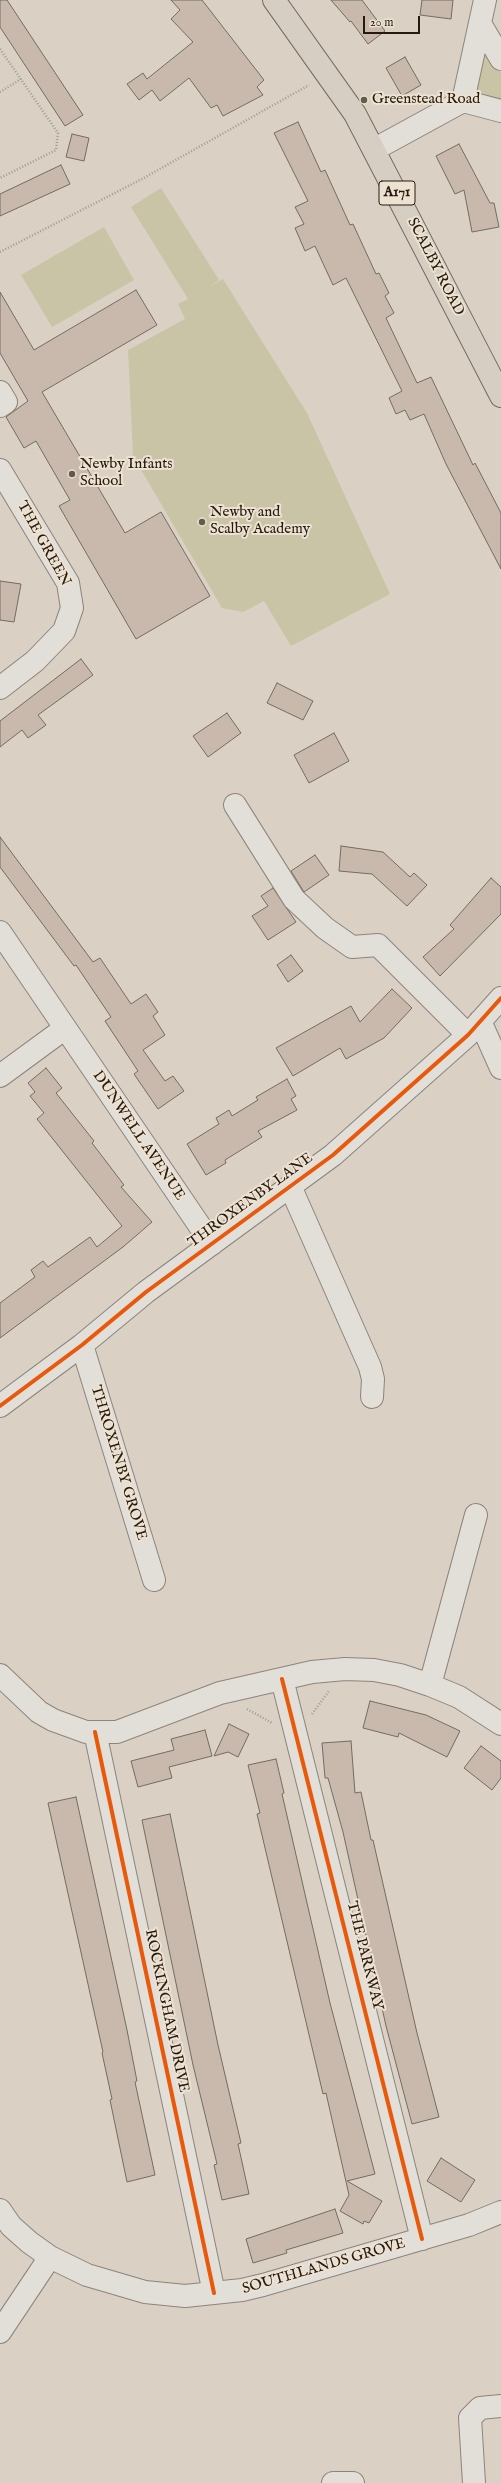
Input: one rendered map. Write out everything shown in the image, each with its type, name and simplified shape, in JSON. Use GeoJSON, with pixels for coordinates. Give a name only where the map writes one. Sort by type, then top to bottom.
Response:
{"type":"FeatureCollection","features":[{"type":"Feature","properties":{"kind":"highway","name":"SCALBY ROAD"},"geometry":{"type":"LineString","coordinates":[[274,0],[355,114],[375,149],[501,396]]}},
{"type":"Feature","properties":{"kind":"street"},"geometry":{"type":"LineString","coordinates":[[463,101],[486,0]]}},
{"type":"Feature","properties":{"kind":"street"},"geometry":{"type":"LineString","coordinates":[[481,25],[501,59]]}},
{"type":"Feature","properties":{"kind":"street"},"geometry":{"type":"LineString","coordinates":[[375,149],[463,101],[501,111]]}},
{"type":"Feature","properties":{"kind":"street"},"geometry":{"type":"LineString","coordinates":[[0,392],[6,402],[0,406]]}},
{"type":"Feature","properties":{"kind":"street","name":"THE GREEN"},"geometry":{"type":"LineString","coordinates":[[0,470],[68,583],[72,608],[64,631],[35,661],[0,688]]}},
{"type":"Feature","properties":{"kind":"street"},"geometry":{"type":"LineString","coordinates":[[235,805],[294,899],[325,928],[352,947],[378,946],[474,1028],[501,1068]]}},
{"type":"Feature","properties":{"kind":"street","name":"DUNWELL AVENUE"},"geometry":{"type":"LineString","coordinates":[[0,932],[212,1244]]}},
{"type":"Feature","properties":{"kind":"street","name":"THROXENBY LANE"},"geometry":{"type":"LineString","coordinates":[[0,1406],[82,1345],[146,1292],[333,1155],[474,1028],[501,998]]}},
{"type":"Feature","properties":{"kind":"street"},"geometry":{"type":"LineString","coordinates":[[0,1076],[64,1028]]}},
{"type":"Feature","properties":{"kind":"street"},"geometry":{"type":"LineString","coordinates":[[290,1186],[370,1367],[373,1379],[372,1397]]}},
{"type":"Feature","properties":{"kind":"street","name":"THROXENBY GROVE"},"geometry":{"type":"LineString","coordinates":[[82,1345],[154,1580]]}},
{"type":"Feature","properties":{"kind":"street"},"geometry":{"type":"LineString","coordinates":[[430,1686],[476,1515]]}},
{"type":"Feature","properties":{"kind":"street"},"geometry":{"type":"LineString","coordinates":[[0,1675],[39,1712],[53,1720],[86,1732],[117,1732],[135,1727],[220,1693],[312,1672],[345,1669],[374,1670],[430,1686],[459,1697],[501,1724]]}},
{"type":"Feature","properties":{"kind":"street","name":"THE PARKWAY"},"geometry":{"type":"LineString","coordinates":[[282,1679],[422,2239]]}},
{"type":"Feature","properties":{"kind":"street","name":"ROCKINGHAM DRIVE"},"geometry":{"type":"LineString","coordinates":[[95,1732],[214,2293]]}},
{"type":"Feature","properties":{"kind":"street","name":"SOUTHLANDS GROVE"},"geometry":{"type":"LineString","coordinates":[[0,2210],[11,2226],[50,2257],[101,2281],[145,2292],[185,2296],[263,2285],[491,2218],[501,2212]]}},
{"type":"Feature","properties":{"kind":"street"},"geometry":{"type":"LineString","coordinates":[[0,2332],[50,2257]]}},
{"type":"Feature","properties":{"kind":"street"},"geometry":{"type":"LineString","coordinates":[[474,2483],[470,2418],[480,2408],[501,2406]]}},
{"type":"Feature","properties":{"kind":"street"},"geometry":{"type":"LineString","coordinates":[[333,2483],[353,2483]]}},
{"type":"Feature","properties":{"kind":"path"},"geometry":{"type":"LineString","coordinates":[[0,49],[58,133],[56,150],[0,178]]}},
{"type":"Feature","properties":{"kind":"path"},"geometry":{"type":"LineString","coordinates":[[0,252],[142,179],[327,75]]}},
{"type":"Feature","properties":{"kind":"path"},"geometry":{"type":"LineString","coordinates":[[0,92],[20,79]]}},
{"type":"Feature","properties":{"kind":"path"},"geometry":{"type":"LineString","coordinates":[[220,1693],[296,1736],[345,1669]]}},
{"type":"Feature","properties":{"kind":"shaded area"},"geometry":{"type":"Polygon","coordinates":[[[488,52],[501,73],[501,102],[475,95],[482,57],[488,52]]]}},
{"type":"Feature","properties":{"kind":"shaded area"},"geometry":{"type":"Polygon","coordinates":[[[161,188],[219,280],[208,287],[223,279],[307,413],[390,594],[291,646],[264,601],[243,612],[222,608],[133,456],[128,350],[185,319],[178,304],[188,299],[131,207],[161,188]]]}},
{"type":"Feature","properties":{"kind":"shaded area"},"geometry":{"type":"Polygon","coordinates":[[[104,227],[134,280],[52,327],[21,275],[104,227]]]}},
{"type":"Feature","properties":{"kind":"building"},"geometry":{"type":"Polygon","coordinates":[[[0,0],[7,0],[83,115],[65,126],[0,27],[0,0]]]}},
{"type":"Feature","properties":{"kind":"building"},"geometry":{"type":"Polygon","coordinates":[[[171,0],[202,0],[264,80],[257,87],[263,95],[223,116],[217,105],[211,108],[189,78],[160,101],[152,90],[139,100],[127,84],[143,73],[147,79],[193,42],[171,19],[180,10],[171,0]]]}},
{"type":"Feature","properties":{"kind":"building"},"geometry":{"type":"Polygon","coordinates":[[[331,0],[362,0],[385,31],[368,44],[351,21],[350,22],[331,0]]]}},
{"type":"Feature","properties":{"kind":"building"},"geometry":{"type":"Polygon","coordinates":[[[422,0],[453,0],[451,19],[420,15],[422,0]]]}},
{"type":"Feature","properties":{"kind":"building"},"geometry":{"type":"Polygon","coordinates":[[[405,57],[421,85],[402,96],[386,68],[405,57]]]}},
{"type":"Feature","properties":{"kind":"building"},"geometry":{"type":"Polygon","coordinates":[[[298,122],[321,172],[325,170],[350,225],[353,224],[376,274],[379,273],[389,293],[385,296],[394,313],[386,318],[417,383],[431,377],[473,465],[475,463],[501,513],[501,569],[446,464],[424,414],[410,420],[405,410],[396,414],[389,398],[402,391],[346,278],[333,285],[315,246],[305,251],[295,228],[304,224],[295,207],[308,201],[274,133],[298,122]]]}},
{"type":"Feature","properties":{"kind":"building"},"geometry":{"type":"Polygon","coordinates":[[[72,134],[89,138],[84,161],[66,157],[72,134]]]}},
{"type":"Feature","properties":{"kind":"building"},"geometry":{"type":"Polygon","coordinates":[[[459,144],[490,203],[494,203],[499,227],[472,232],[464,190],[455,194],[436,156],[459,144]]]}},
{"type":"Feature","properties":{"kind":"building"},"geometry":{"type":"Polygon","coordinates":[[[61,165],[70,184],[0,216],[0,194],[61,165]]]}},
{"type":"Feature","properties":{"kind":"building","name":"Newby Infants School"},"geometry":{"type":"Polygon","coordinates":[[[136,290],[157,325],[42,392],[125,533],[161,512],[210,596],[136,639],[59,506],[70,500],[36,441],[24,448],[6,417],[28,401],[0,353],[0,292],[34,350],[136,290]]]}},
{"type":"Feature","properties":{"kind":"building"},"geometry":{"type":"Polygon","coordinates":[[[0,581],[21,584],[14,622],[0,620],[0,581]]]}},
{"type":"Feature","properties":{"kind":"building"},"geometry":{"type":"Polygon","coordinates":[[[81,659],[93,675],[38,715],[46,725],[28,738],[22,730],[0,747],[0,721],[81,659]]]}},
{"type":"Feature","properties":{"kind":"building"},"geometry":{"type":"Polygon","coordinates":[[[277,683],[313,701],[303,720],[267,703],[277,683]]]}},
{"type":"Feature","properties":{"kind":"building"},"geometry":{"type":"Polygon","coordinates":[[[227,713],[241,733],[208,757],[193,736],[227,713]]]}},
{"type":"Feature","properties":{"kind":"building"},"geometry":{"type":"Polygon","coordinates":[[[334,733],[349,761],[309,783],[294,755],[334,733]]]}},
{"type":"Feature","properties":{"kind":"building"},"geometry":{"type":"Polygon","coordinates":[[[0,837],[93,962],[100,958],[131,1004],[146,994],[158,1012],[153,1016],[165,1035],[143,1050],[165,1081],[173,1076],[184,1091],[158,1109],[134,1074],[138,1071],[105,1021],[111,1017],[76,965],[74,966],[0,867],[0,837]]]}},
{"type":"Feature","properties":{"kind":"building"},"geometry":{"type":"Polygon","coordinates":[[[341,846],[383,852],[410,877],[414,873],[427,885],[407,906],[372,874],[339,871],[341,846]]]}},
{"type":"Feature","properties":{"kind":"building"},"geometry":{"type":"Polygon","coordinates":[[[315,855],[329,875],[304,892],[291,871],[315,855]]]}},
{"type":"Feature","properties":{"kind":"building"},"geometry":{"type":"Polygon","coordinates":[[[491,878],[501,887],[501,914],[440,976],[423,957],[454,929],[450,925],[491,878]]]}},
{"type":"Feature","properties":{"kind":"building"},"geometry":{"type":"Polygon","coordinates":[[[273,888],[296,922],[268,940],[252,916],[268,906],[261,896],[273,888]]]}},
{"type":"Feature","properties":{"kind":"building"},"geometry":{"type":"Polygon","coordinates":[[[291,955],[303,971],[288,982],[277,965],[291,955]]]}},
{"type":"Feature","properties":{"kind":"building"},"geometry":{"type":"Polygon","coordinates":[[[392,989],[412,1008],[384,1038],[346,1059],[340,1048],[293,1076],[276,1048],[351,1006],[360,1022],[392,989]]]}},
{"type":"Feature","properties":{"kind":"building"},"geometry":{"type":"Polygon","coordinates":[[[46,1068],[62,1088],[56,1093],[94,1141],[92,1143],[124,1185],[121,1187],[152,1222],[123,1247],[0,1338],[0,1303],[35,1277],[31,1270],[43,1261],[48,1267],[90,1237],[97,1247],[122,1226],[37,1119],[44,1113],[30,1096],[35,1092],[28,1083],[46,1068]]]}},
{"type":"Feature","properties":{"kind":"building"},"geometry":{"type":"Polygon","coordinates":[[[287,1079],[296,1096],[291,1099],[297,1110],[258,1131],[262,1137],[225,1160],[226,1163],[206,1175],[187,1144],[219,1124],[216,1118],[229,1110],[232,1116],[258,1100],[256,1097],[287,1079]]]}},
{"type":"Feature","properties":{"kind":"building"},"geometry":{"type":"Polygon","coordinates":[[[370,1701],[426,1715],[460,1731],[447,1757],[399,1733],[398,1737],[363,1728],[370,1701]]]}},
{"type":"Feature","properties":{"kind":"building"},"geometry":{"type":"Polygon","coordinates":[[[229,1724],[249,1734],[238,1757],[228,1752],[214,1756],[229,1724]]]}},
{"type":"Feature","properties":{"kind":"building"},"geometry":{"type":"Polygon","coordinates":[[[205,1730],[212,1756],[169,1767],[172,1778],[138,1787],[131,1761],[174,1750],[171,1739],[205,1730]]]}},
{"type":"Feature","properties":{"kind":"building"},"geometry":{"type":"Polygon","coordinates":[[[351,1741],[355,1793],[361,1792],[417,2033],[439,2117],[412,2124],[386,2026],[343,1832],[328,1778],[325,1778],[322,1743],[351,1741]]]}},
{"type":"Feature","properties":{"kind":"building"},"geometry":{"type":"Polygon","coordinates":[[[481,1746],[501,1761],[501,1778],[492,1790],[464,1768],[481,1746]]]}},
{"type":"Feature","properties":{"kind":"building"},"geometry":{"type":"Polygon","coordinates":[[[276,1759],[284,1793],[282,1794],[330,2003],[375,2174],[347,2181],[382,2201],[369,2223],[364,2221],[363,2224],[340,2211],[349,2195],[326,2093],[323,2094],[257,1814],[260,1813],[248,1765],[276,1759]]]}},
{"type":"Feature","properties":{"kind":"building"},"geometry":{"type":"Polygon","coordinates":[[[76,1797],[127,2030],[137,2081],[135,2082],[155,2175],[127,2182],[110,2100],[112,2099],[103,2052],[48,1803],[76,1797]]]}},
{"type":"Feature","properties":{"kind":"building"},"geometry":{"type":"Polygon","coordinates":[[[170,1814],[218,2045],[241,2143],[238,2144],[249,2194],[222,2200],[214,2165],[217,2164],[193,2065],[142,1820],[170,1814]]]}},
{"type":"Feature","properties":{"kind":"building"},"geometry":{"type":"Polygon","coordinates":[[[441,2158],[475,2180],[461,2202],[427,2181],[441,2158]]]}},
{"type":"Feature","properties":{"kind":"building"},"geometry":{"type":"Polygon","coordinates":[[[335,2209],[343,2233],[286,2250],[287,2253],[253,2263],[246,2239],[335,2209]]]}},
{"type":"Feature","properties":{"kind":"cycle path"},"geometry":{"type":"LineString","coordinates":[[0,1406],[82,1345],[146,1292],[333,1155],[468,1035],[501,998]]}},
{"type":"Feature","properties":{"kind":"cycle path"},"geometry":{"type":"LineString","coordinates":[[282,1679],[422,2239]]}},
{"type":"Feature","properties":{"kind":"cycle path"},"geometry":{"type":"LineString","coordinates":[[95,1732],[214,2293]]}},
{"type":"Feature","properties":{"kind":"place","name":"Greenstead Road"},"geometry":{"type":"Point","coordinates":[364,100]}},
{"type":"Feature","properties":{"kind":"place","name":"Newby Infants School"},"geometry":{"type":"Point","coordinates":[72,474]}},
{"type":"Feature","properties":{"kind":"place","name":"Newby and Scalby Academy"},"geometry":{"type":"Point","coordinates":[202,522]}}]}
